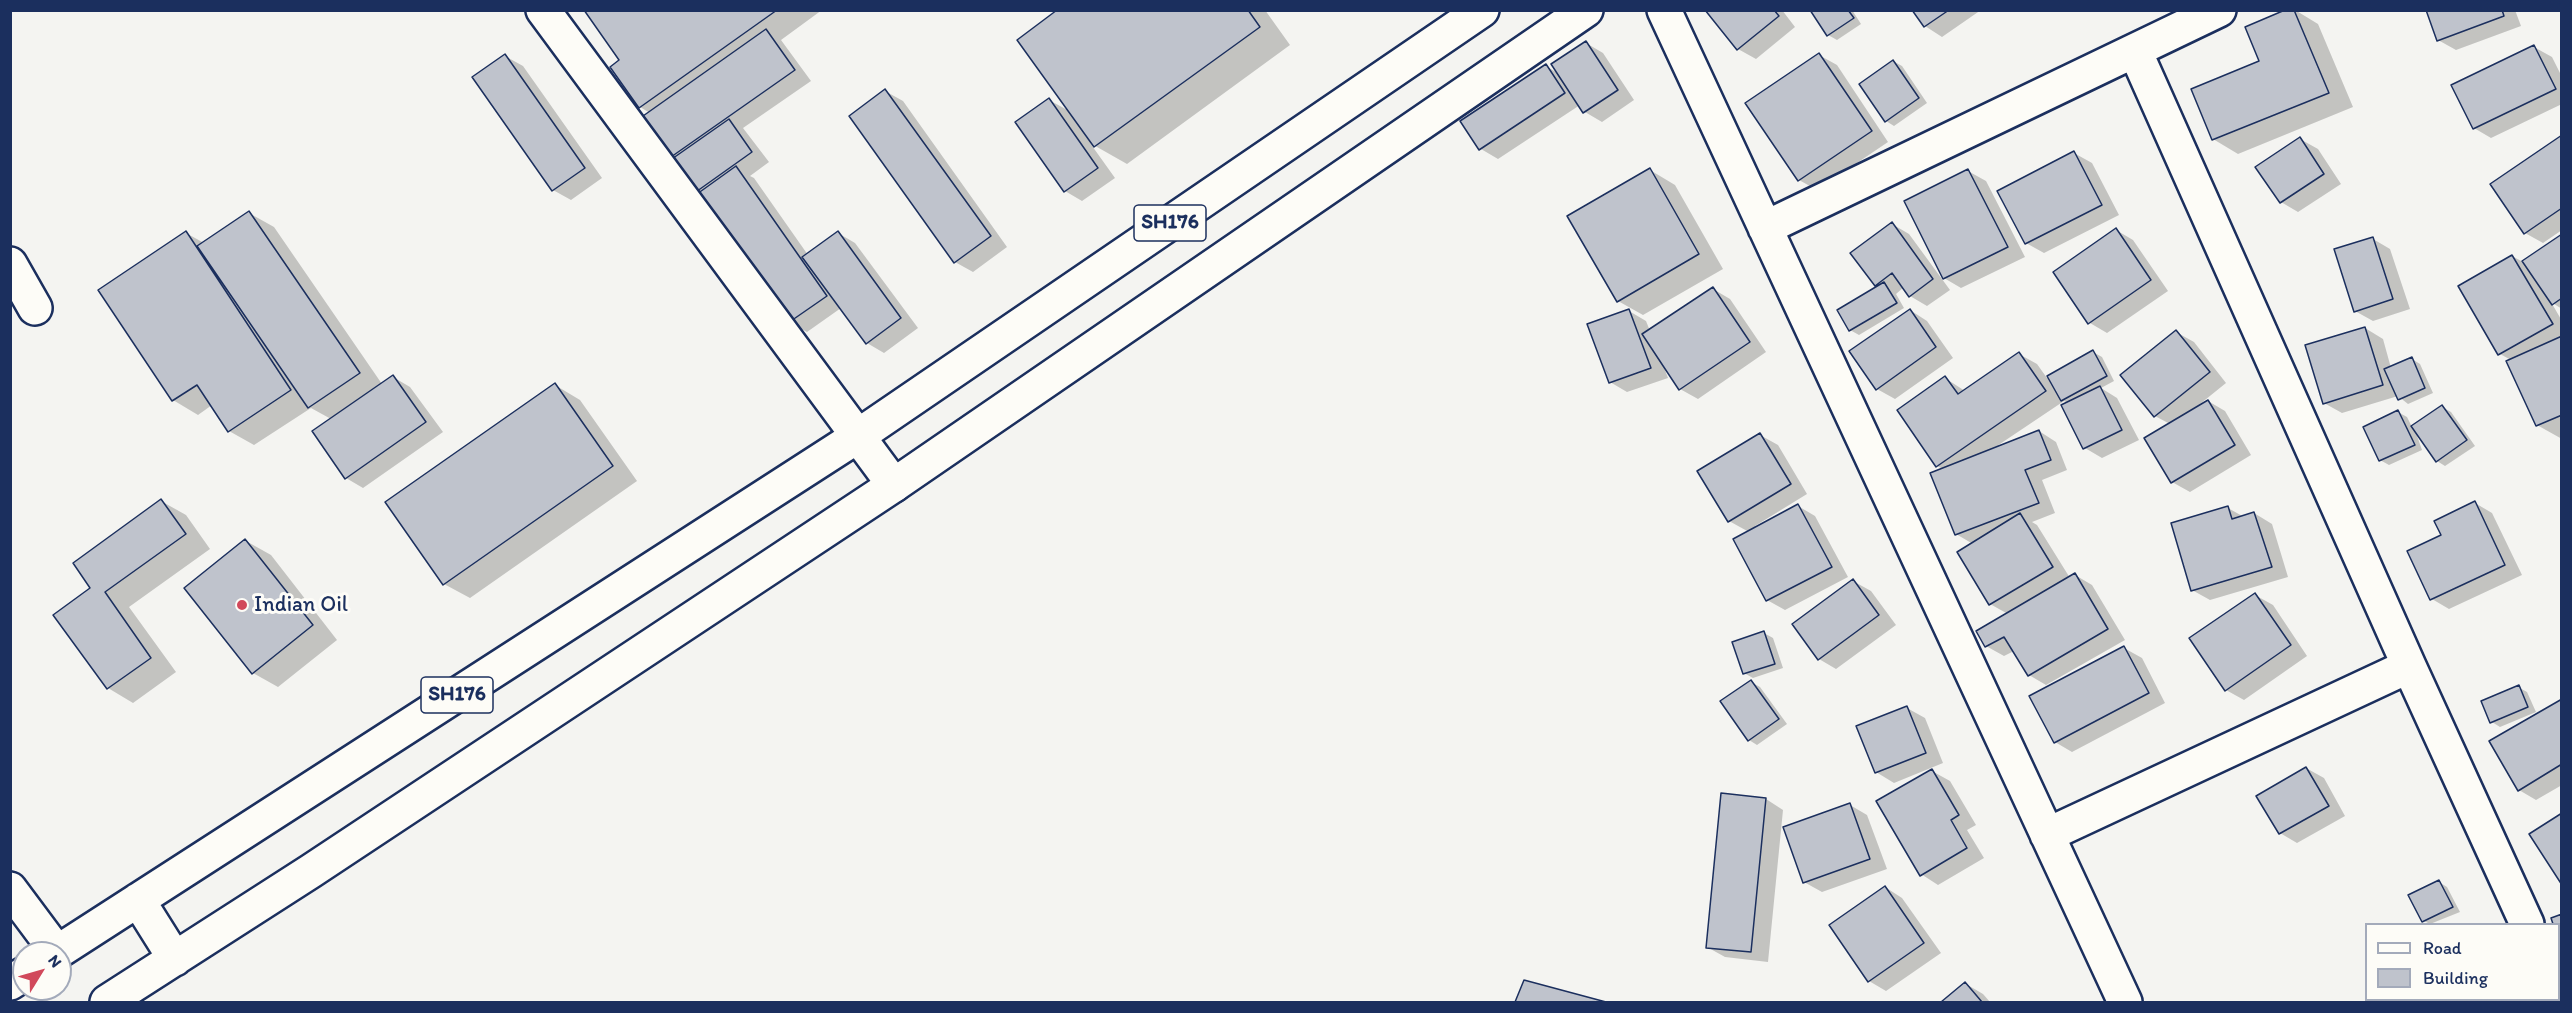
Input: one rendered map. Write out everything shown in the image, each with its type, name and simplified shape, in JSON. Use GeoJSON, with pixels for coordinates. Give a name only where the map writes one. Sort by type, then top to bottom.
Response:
{"type":"FeatureCollection","features":[{"type":"Feature","properties":{"kind":"street"},"geometry":{"type":"LineString","coordinates":[[543,10],[894,485]]}},
{"type":"Feature","properties":{"kind":"street","name":"SH176"},"geometry":{"type":"LineString","coordinates":[[72,943],[858,436],[1482,10]]}},
{"type":"Feature","properties":{"kind":"street"},"geometry":{"type":"LineString","coordinates":[[107,1002],[311,871],[894,485],[1586,10]]}},
{"type":"Feature","properties":{"kind":"street"},"geometry":{"type":"LineString","coordinates":[[1664,10],[2125,1002]]}},
{"type":"Feature","properties":{"kind":"street"},"geometry":{"type":"LineString","coordinates":[[1765,228],[2219,10]]}},
{"type":"Feature","properties":{"kind":"street"},"geometry":{"type":"LineString","coordinates":[[2135,51],[2409,666],[2528,923]]}},
{"type":"Feature","properties":{"kind":"street"},"geometry":{"type":"LineString","coordinates":[[10,264],[35,308]]}},
{"type":"Feature","properties":{"kind":"street"},"geometry":{"type":"LineString","coordinates":[[2047,835],[2409,666]]}},
{"type":"Feature","properties":{"kind":"street"},"geometry":{"type":"LineString","coordinates":[[10,889],[48,941]]}},
{"type":"Feature","properties":{"kind":"street"},"geometry":{"type":"LineString","coordinates":[[138,900],[175,959]]}},
{"type":"Feature","properties":{"kind":"building"},"geometry":{"type":"Polygon","coordinates":[[[584,10],[777,10],[639,108],[610,67],[619,60],[584,10]]]}},
{"type":"Feature","properties":{"kind":"building"},"geometry":{"type":"Polygon","coordinates":[[[1057,10],[1248,10],[1260,27],[1094,147],[1017,40],[1057,10]]]}},
{"type":"Feature","properties":{"kind":"building"},"geometry":{"type":"Polygon","coordinates":[[[1705,10],[1774,10],[1779,16],[1737,50],[1705,10]]]}},
{"type":"Feature","properties":{"kind":"building"},"geometry":{"type":"Polygon","coordinates":[[[1810,10],[1848,10],[1854,18],[1827,36],[1810,10]]]}},
{"type":"Feature","properties":{"kind":"building"},"geometry":{"type":"Polygon","coordinates":[[[1912,10],[1949,10],[1924,27],[1912,10]]]}},
{"type":"Feature","properties":{"kind":"building"},"geometry":{"type":"Polygon","coordinates":[[[2285,10],[2294,10],[2329,93],[2212,140],[2191,89],[2259,61],[2245,27],[2285,10]]]}},
{"type":"Feature","properties":{"kind":"building"},"geometry":{"type":"Polygon","coordinates":[[[2426,10],[2502,10],[2504,16],[2437,41],[2426,10]]]}},
{"type":"Feature","properties":{"kind":"building"},"geometry":{"type":"Polygon","coordinates":[[[766,29],[795,70],[671,157],[643,116],[766,29]]]}},
{"type":"Feature","properties":{"kind":"building"},"geometry":{"type":"Polygon","coordinates":[[[1586,41],[1618,90],[1583,113],[1551,64],[1586,41]]]}},
{"type":"Feature","properties":{"kind":"building"},"geometry":{"type":"Polygon","coordinates":[[[2534,45],[2556,89],[2473,129],[2451,85],[2534,45]]]}},
{"type":"Feature","properties":{"kind":"building"},"geometry":{"type":"Polygon","coordinates":[[[1819,53],[1872,131],[1798,181],[1745,103],[1819,53]]]}},
{"type":"Feature","properties":{"kind":"building"},"geometry":{"type":"Polygon","coordinates":[[[505,54],[585,168],[552,191],[472,77],[505,54]]]}},
{"type":"Feature","properties":{"kind":"building"},"geometry":{"type":"Polygon","coordinates":[[[1893,60],[1919,98],[1885,122],[1859,84],[1893,60]]]}},
{"type":"Feature","properties":{"kind":"building"},"geometry":{"type":"Polygon","coordinates":[[[1546,64],[1565,93],[1479,150],[1460,121],[1546,64]]]}},
{"type":"Feature","properties":{"kind":"building"},"geometry":{"type":"Polygon","coordinates":[[[885,89],[991,236],[954,263],[849,116],[885,89]]]}},
{"type":"Feature","properties":{"kind":"building"},"geometry":{"type":"Polygon","coordinates":[[[1049,98],[1098,168],[1064,192],[1015,122],[1049,98]]]}},
{"type":"Feature","properties":{"kind":"building"},"geometry":{"type":"Polygon","coordinates":[[[729,119],[752,152],[693,194],[669,161],[729,119]]]}},
{"type":"Feature","properties":{"kind":"building"},"geometry":{"type":"Polygon","coordinates":[[[2562,135],[2562,208],[2524,234],[2490,184],[2562,135]]]}},
{"type":"Feature","properties":{"kind":"building"},"geometry":{"type":"Polygon","coordinates":[[[2300,137],[2324,174],[2280,203],[2255,167],[2300,137]]]}},
{"type":"Feature","properties":{"kind":"building"},"geometry":{"type":"Polygon","coordinates":[[[2074,151],[2102,205],[2025,244],[1997,191],[2074,151]]]}},
{"type":"Feature","properties":{"kind":"building"},"geometry":{"type":"Polygon","coordinates":[[[736,166],[827,296],[788,323],[697,194],[736,166]]]}},
{"type":"Feature","properties":{"kind":"building"},"geometry":{"type":"Polygon","coordinates":[[[1650,168],[1699,254],[1617,302],[1567,216],[1650,168]]]}},
{"type":"Feature","properties":{"kind":"building"},"geometry":{"type":"Polygon","coordinates":[[[1968,169],[2008,247],[1943,279],[1904,201],[1968,169]]]}},
{"type":"Feature","properties":{"kind":"building"},"geometry":{"type":"Polygon","coordinates":[[[249,211],[360,373],[308,408],[197,246],[249,211]]]}},
{"type":"Feature","properties":{"kind":"building"},"geometry":{"type":"Polygon","coordinates":[[[1892,222],[1933,279],[1909,297],[1892,273],[1875,286],[1850,253],[1892,222]]]}},
{"type":"Feature","properties":{"kind":"building"},"geometry":{"type":"Polygon","coordinates":[[[2116,228],[2151,280],[2088,324],[2053,272],[2116,228]]]}},
{"type":"Feature","properties":{"kind":"building"},"geometry":{"type":"Polygon","coordinates":[[[186,231],[291,390],[228,432],[197,385],[172,401],[98,290],[186,231]]]}},
{"type":"Feature","properties":{"kind":"building"},"geometry":{"type":"Polygon","coordinates":[[[838,231],[901,318],[866,344],[802,257],[838,231]]]}},
{"type":"Feature","properties":{"kind":"building"},"geometry":{"type":"Polygon","coordinates":[[[2562,234],[2562,298],[2552,305],[2522,261],[2562,234]]]}},
{"type":"Feature","properties":{"kind":"building"},"geometry":{"type":"Polygon","coordinates":[[[2373,237],[2393,299],[2354,312],[2334,249],[2373,237]]]}},
{"type":"Feature","properties":{"kind":"building"},"geometry":{"type":"Polygon","coordinates":[[[2512,255],[2553,324],[2498,355],[2458,286],[2512,255]]]}},
{"type":"Feature","properties":{"kind":"building"},"geometry":{"type":"Polygon","coordinates":[[[1884,282],[1897,303],[1849,331],[1837,310],[1884,282]]]}},
{"type":"Feature","properties":{"kind":"building"},"geometry":{"type":"Polygon","coordinates":[[[1713,287],[1750,342],[1679,390],[1642,334],[1713,287]]]}},
{"type":"Feature","properties":{"kind":"building"},"geometry":{"type":"Polygon","coordinates":[[[1629,309],[1651,368],[1609,383],[1587,324],[1629,309]]]}},
{"type":"Feature","properties":{"kind":"building"},"geometry":{"type":"Polygon","coordinates":[[[1910,309],[1936,347],[1876,390],[1849,351],[1910,309]]]}},
{"type":"Feature","properties":{"kind":"building"},"geometry":{"type":"Polygon","coordinates":[[[2365,327],[2383,385],[2323,404],[2305,345],[2365,327]]]}},
{"type":"Feature","properties":{"kind":"building"},"geometry":{"type":"Polygon","coordinates":[[[2176,330],[2210,372],[2154,417],[2120,375],[2176,330]]]}},
{"type":"Feature","properties":{"kind":"building"},"geometry":{"type":"Polygon","coordinates":[[[2562,336],[2562,415],[2536,426],[2506,361],[2562,336]]]}},
{"type":"Feature","properties":{"kind":"building"},"geometry":{"type":"Polygon","coordinates":[[[2093,350],[2107,376],[2061,401],[2047,376],[2093,350]]]}},
{"type":"Feature","properties":{"kind":"building"},"geometry":{"type":"Polygon","coordinates":[[[2019,352],[2046,391],[1936,467],[1897,410],[1945,376],[1958,394],[2019,352]]]}},
{"type":"Feature","properties":{"kind":"building"},"geometry":{"type":"Polygon","coordinates":[[[2412,357],[2425,388],[2398,400],[2384,369],[2412,357]]]}},
{"type":"Feature","properties":{"kind":"building"},"geometry":{"type":"Polygon","coordinates":[[[393,375],[426,422],[345,479],[312,431],[393,375]]]}},
{"type":"Feature","properties":{"kind":"building"},"geometry":{"type":"Polygon","coordinates":[[[555,383],[613,466],[443,585],[385,502],[555,383]]]}},
{"type":"Feature","properties":{"kind":"building"},"geometry":{"type":"Polygon","coordinates":[[[2100,386],[2122,430],[2083,449],[2061,405],[2100,386]]]}},
{"type":"Feature","properties":{"kind":"building"},"geometry":{"type":"Polygon","coordinates":[[[2208,400],[2235,445],[2171,483],[2144,438],[2208,400]]]}},
{"type":"Feature","properties":{"kind":"building"},"geometry":{"type":"Polygon","coordinates":[[[2442,405],[2467,440],[2436,462],[2411,426],[2442,405]]]}},
{"type":"Feature","properties":{"kind":"building"},"geometry":{"type":"Polygon","coordinates":[[[2398,410],[2415,445],[2379,461],[2363,427],[2398,410]]]}},
{"type":"Feature","properties":{"kind":"building"},"geometry":{"type":"Polygon","coordinates":[[[2039,430],[2051,460],[2025,470],[2039,503],[1955,535],[1930,473],[2039,430]]]}},
{"type":"Feature","properties":{"kind":"building"},"geometry":{"type":"Polygon","coordinates":[[[1760,433],[1791,484],[1728,522],[1697,471],[1760,433]]]}},
{"type":"Feature","properties":{"kind":"building"},"geometry":{"type":"Polygon","coordinates":[[[161,499],[186,534],[105,592],[151,658],[107,689],[53,615],[90,588],[73,563],[161,499]]]}},
{"type":"Feature","properties":{"kind":"building"},"geometry":{"type":"Polygon","coordinates":[[[2475,501],[2505,565],[2430,600],[2407,551],[2441,535],[2434,521],[2475,501]]]}},
{"type":"Feature","properties":{"kind":"building"},"geometry":{"type":"Polygon","coordinates":[[[1798,504],[1832,567],[1766,601],[1733,539],[1798,504]]]}},
{"type":"Feature","properties":{"kind":"building"},"geometry":{"type":"Polygon","coordinates":[[[2228,506],[2232,519],[2254,512],[2272,567],[2191,591],[2171,523],[2228,506]]]}},
{"type":"Feature","properties":{"kind":"building"},"geometry":{"type":"Polygon","coordinates":[[[2020,513],[2053,567],[1989,605],[1957,552],[2020,513]]]}},
{"type":"Feature","properties":{"kind":"building"},"geometry":{"type":"Polygon","coordinates":[[[245,539],[313,625],[252,674],[184,588],[245,539]]]}},
{"type":"Feature","properties":{"kind":"building"},"geometry":{"type":"Polygon","coordinates":[[[2075,573],[2108,629],[2028,676],[2004,637],[1985,647],[1976,631],[2075,573]]]}},
{"type":"Feature","properties":{"kind":"building"},"geometry":{"type":"Polygon","coordinates":[[[1853,579],[1879,615],[1818,660],[1792,624],[1853,579]]]}},
{"type":"Feature","properties":{"kind":"building"},"geometry":{"type":"Polygon","coordinates":[[[2255,593],[2291,645],[2225,691],[2189,638],[2255,593]]]}},
{"type":"Feature","properties":{"kind":"building"},"geometry":{"type":"Polygon","coordinates":[[[1764,631],[1775,664],[1743,674],[1732,642],[1764,631]]]}},
{"type":"Feature","properties":{"kind":"building"},"geometry":{"type":"Polygon","coordinates":[[[2124,646],[2149,693],[2054,743],[2029,696],[2124,646]]]}},
{"type":"Feature","properties":{"kind":"building"},"geometry":{"type":"Polygon","coordinates":[[[1751,680],[1779,719],[1748,741],[1720,701],[1751,680]]]}},
{"type":"Feature","properties":{"kind":"building"},"geometry":{"type":"Polygon","coordinates":[[[2519,685],[2528,707],[2490,723],[2481,701],[2519,685]]]}},
{"type":"Feature","properties":{"kind":"building"},"geometry":{"type":"Polygon","coordinates":[[[2562,699],[2562,764],[2518,791],[2489,741],[2562,699]]]}},
{"type":"Feature","properties":{"kind":"building"},"geometry":{"type":"Polygon","coordinates":[[[1907,706],[1926,753],[1875,773],[1856,726],[1907,706]]]}},
{"type":"Feature","properties":{"kind":"building"},"geometry":{"type":"Polygon","coordinates":[[[2306,767],[2329,806],[2279,834],[2256,796],[2306,767]]]}},
{"type":"Feature","properties":{"kind":"building"},"geometry":{"type":"Polygon","coordinates":[[[1932,769],[1959,815],[1951,820],[1967,848],[1920,876],[1876,801],[1932,769]]]}},
{"type":"Feature","properties":{"kind":"building"},"geometry":{"type":"Polygon","coordinates":[[[1721,793],[1766,798],[1751,952],[1706,948],[1721,793]]]}},
{"type":"Feature","properties":{"kind":"building"},"geometry":{"type":"Polygon","coordinates":[[[1850,803],[1870,859],[1803,883],[1783,827],[1850,803]]]}},
{"type":"Feature","properties":{"kind":"building"},"geometry":{"type":"Polygon","coordinates":[[[2562,813],[2562,885],[2529,834],[2562,813]]]}},
{"type":"Feature","properties":{"kind":"building"},"geometry":{"type":"Polygon","coordinates":[[[2439,880],[2453,907],[2422,922],[2408,895],[2439,880]]]}},
{"type":"Feature","properties":{"kind":"building"},"geometry":{"type":"Polygon","coordinates":[[[1885,886],[1924,943],[1868,982],[1829,925],[1885,886]]]}},
{"type":"Feature","properties":{"kind":"building"},"geometry":{"type":"Polygon","coordinates":[[[2562,914],[2562,944],[2560,923],[2553,923],[2551,918],[2562,914]]]}},
{"type":"Feature","properties":{"kind":"building"},"geometry":{"type":"Polygon","coordinates":[[[1524,980],[1606,1002],[1515,1002],[1524,980]]]}},
{"type":"Feature","properties":{"kind":"building"},"geometry":{"type":"Polygon","coordinates":[[[1965,982],[1982,1002],[1941,1002],[1965,982]]]}},
{"type":"Feature","properties":{"kind":"building"},"geometry":{"type":"Polygon","coordinates":[[[2422,1001],[2467,1001],[2465,1002],[2422,1001]]]}},
{"type":"Feature","properties":{"kind":"place","name":"Indian Oil"},"geometry":{"type":"Point","coordinates":[242,605]}}]}
